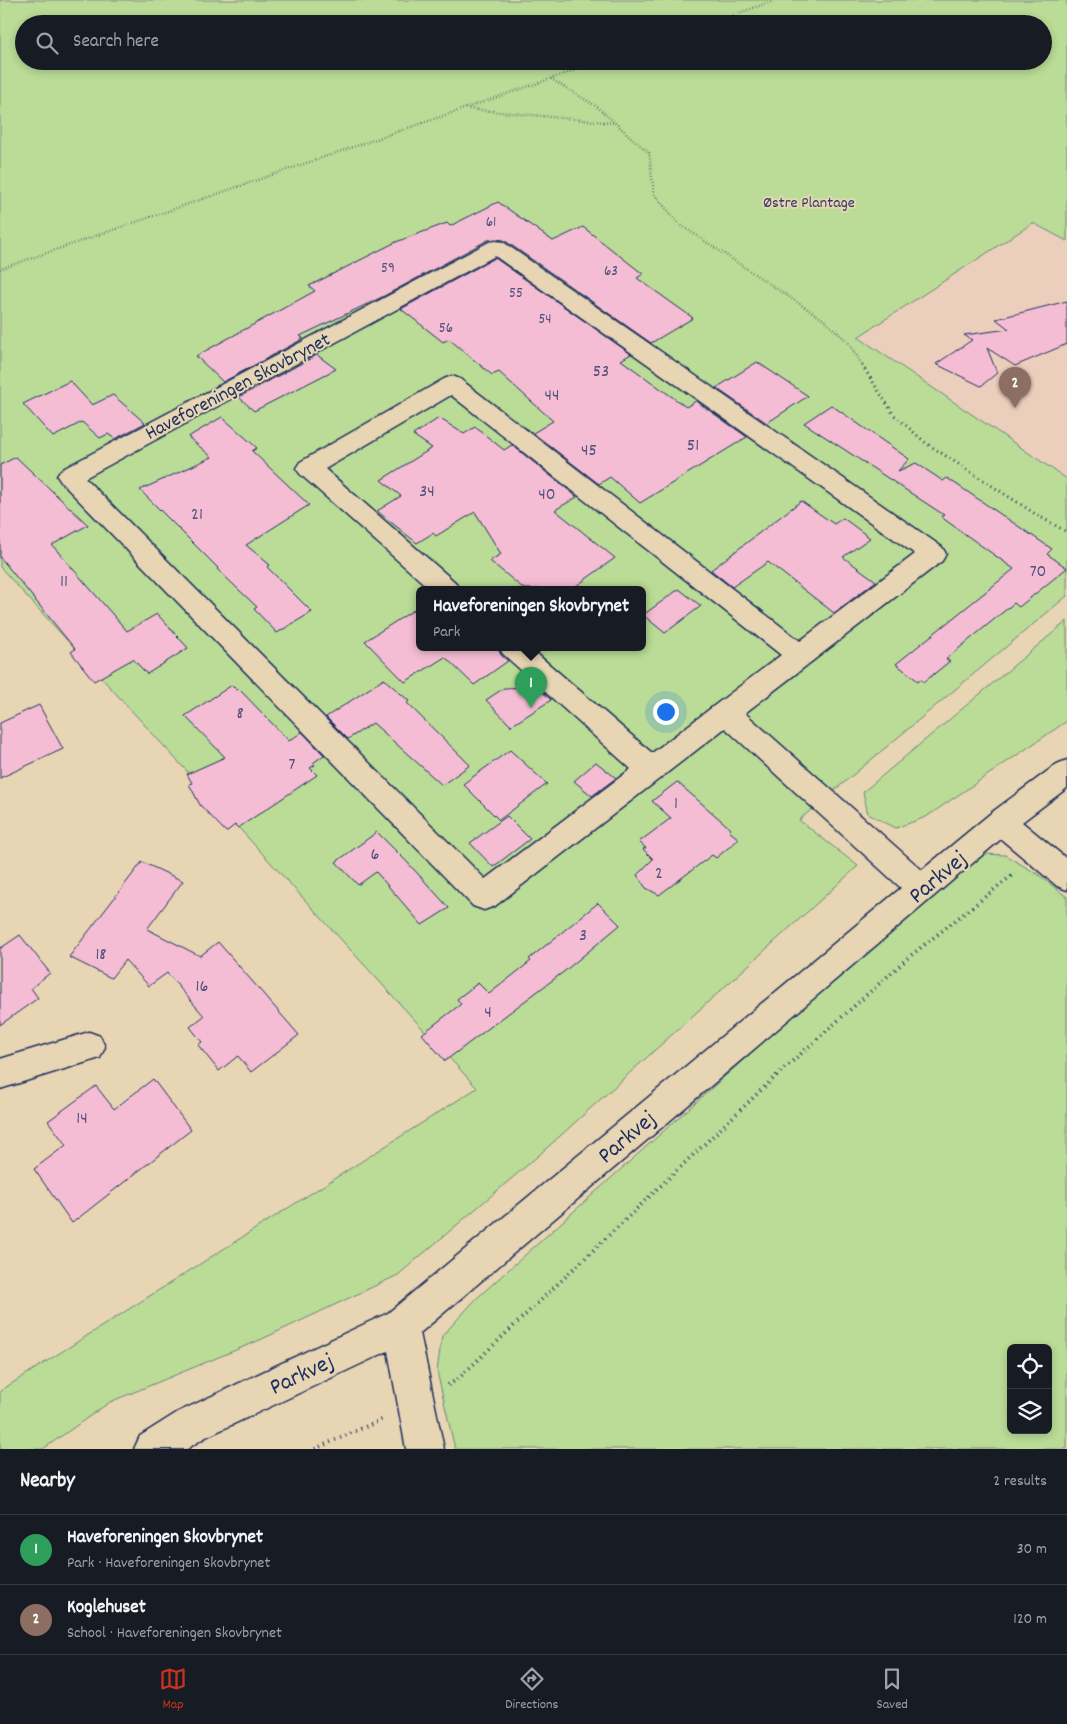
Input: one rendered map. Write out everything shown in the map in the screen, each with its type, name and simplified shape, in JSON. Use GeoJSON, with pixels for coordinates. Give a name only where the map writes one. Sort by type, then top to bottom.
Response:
{"type":"FeatureCollection","features":[{"type":"Feature","properties":{"kind":"street","name":"Haveforeningen Skovbrynet"},"geometry":{"type":"LineString","coordinates":[[496,247],[932,554],[726,712],[484,897],[69,476],[496,247]]}},
{"type":"Feature","properties":{"kind":"street"},"geometry":{"type":"LineString","coordinates":[[443,586],[308,468],[452,384],[800,655]]}},
{"type":"Feature","properties":{"kind":"street"},"geometry":{"type":"LineString","coordinates":[[517,651],[651,769]]}},
{"type":"Feature","properties":{"kind":"street"},"geometry":{"type":"LineString","coordinates":[[726,712],[922,888]]}},
{"type":"Feature","properties":{"kind":"street","name":"Parkvej"},"geometry":{"type":"LineString","coordinates":[[153,1449],[191,1425],[401,1326],[1001,822],[1067,772]]}},
{"type":"Feature","properties":{"kind":"street"},"geometry":{"type":"LineString","coordinates":[[1001,822],[1038,855],[1067,877]]}},
{"type":"Feature","properties":{"kind":"street"},"geometry":{"type":"LineString","coordinates":[[0,1074],[89,1047]]}},
{"type":"Feature","properties":{"kind":"street"},"geometry":{"type":"LineString","coordinates":[[401,1326],[424,1449]]}},
{"type":"Feature","properties":{"kind":"path"},"geometry":{"type":"LineString","coordinates":[[734,15],[776,0]]}},
{"type":"Feature","properties":{"kind":"path"},"geometry":{"type":"LineString","coordinates":[[0,269],[576,70]]}},
{"type":"Feature","properties":{"kind":"path"},"geometry":{"type":"LineString","coordinates":[[551,79],[596,106],[649,153],[654,194],[679,224],[824,320],[848,342],[894,415],[926,442],[1037,515],[1067,532]]}},
{"type":"Feature","properties":{"kind":"path"},"geometry":{"type":"LineString","coordinates":[[466,108],[615,124]]}},
{"type":"Feature","properties":{"kind":"path"},"geometry":{"type":"LineString","coordinates":[[315,1449],[415,1406],[458,1379],[776,1076],[909,957],[1038,855]]}},
{"type":"Feature","properties":{"kind":"shaded area"},"geometry":{"type":"Polygon","coordinates":[[[1033,223],[1067,241],[1067,479],[858,337],[1033,223]]]}},
{"type":"Feature","properties":{"kind":"green space","name":"Østre Plantage"},"geometry":{"type":"Polygon","coordinates":[[[0,0],[1067,0],[1067,241],[1033,223],[858,337],[1067,479],[1067,596],[799,820],[858,866],[538,1156],[398,1275],[260,1340],[110,1402],[43,1449],[0,1449],[0,1391],[477,1088],[0,567],[0,0]]]}},
{"type":"Feature","properties":{"kind":"green space"},"geometry":{"type":"Polygon","coordinates":[[[1067,621],[1067,721],[926,817],[896,828],[868,814],[863,792],[1067,621]]]}},
{"type":"Feature","properties":{"kind":"green space"},"geometry":{"type":"Polygon","coordinates":[[[985,854],[1005,855],[1039,875],[1067,897],[1067,1449],[455,1449],[437,1371],[442,1336],[477,1298],[884,934],[985,854]]]}},
{"type":"Feature","properties":{"kind":"building"},"geometry":{"type":"Polygon","coordinates":[[[498,202],[553,241],[583,227],[643,274],[637,278],[693,318],[651,343],[504,240],[496,239],[488,240],[384,296],[300,336],[303,338],[299,341],[223,382],[196,356],[315,291],[309,286],[396,242],[447,223],[450,226],[498,202]]]}},
{"type":"Feature","properties":{"kind":"building"},"geometry":{"type":"Polygon","coordinates":[[[495,258],[631,354],[621,360],[686,407],[696,401],[747,437],[640,503],[610,477],[599,484],[533,433],[553,421],[499,372],[492,375],[449,339],[443,342],[401,309],[495,258]]]}},
{"type":"Feature","properties":{"kind":"building"},"geometry":{"type":"Polygon","coordinates":[[[1067,301],[1067,344],[1015,366],[987,348],[997,373],[981,386],[936,364],[972,340],[964,335],[1009,329],[996,319],[1067,301]]]}},
{"type":"Feature","properties":{"kind":"building"},"geometry":{"type":"Polygon","coordinates":[[[317,355],[336,369],[254,411],[239,397],[317,355]]]}},
{"type":"Feature","properties":{"kind":"building"},"geometry":{"type":"Polygon","coordinates":[[[757,362],[808,396],[767,423],[716,388],[757,362]]]}},
{"type":"Feature","properties":{"kind":"building"},"geometry":{"type":"Polygon","coordinates":[[[70,381],[92,405],[113,395],[145,423],[115,439],[108,434],[100,438],[82,422],[53,437],[23,404],[70,381]]]}},
{"type":"Feature","properties":{"kind":"building"},"geometry":{"type":"Polygon","coordinates":[[[831,405],[909,459],[898,471],[916,463],[943,481],[947,478],[1052,549],[1047,554],[1067,568],[1019,607],[1014,603],[946,659],[950,661],[924,682],[920,679],[918,681],[896,664],[1014,569],[941,517],[944,515],[804,423],[831,405]]]}},
{"type":"Feature","properties":{"kind":"building"},"geometry":{"type":"Polygon","coordinates":[[[222,417],[257,448],[252,451],[309,505],[246,545],[270,565],[267,567],[312,612],[277,633],[254,609],[257,607],[140,490],[212,457],[188,437],[222,417]]]}},
{"type":"Feature","properties":{"kind":"building"},"geometry":{"type":"Polygon","coordinates":[[[439,418],[464,434],[475,427],[504,450],[512,445],[577,497],[555,510],[615,558],[576,586],[520,586],[490,561],[501,554],[475,512],[436,536],[433,533],[417,543],[377,511],[401,496],[381,480],[432,448],[413,435],[439,418]]]}},
{"type":"Feature","properties":{"kind":"building"},"geometry":{"type":"Polygon","coordinates":[[[16,457],[88,525],[52,545],[127,631],[157,614],[188,648],[147,674],[133,659],[94,681],[71,652],[75,649],[0,557],[0,465],[16,457]]]}},
{"type":"Feature","properties":{"kind":"building"},"geometry":{"type":"Polygon","coordinates":[[[801,501],[834,524],[843,518],[870,538],[843,557],[876,581],[834,613],[768,562],[732,587],[711,570],[801,501]]]}},
{"type":"Feature","properties":{"kind":"building"},"geometry":{"type":"Polygon","coordinates":[[[679,589],[701,606],[665,633],[646,617],[646,613],[679,589]]]}},
{"type":"Feature","properties":{"kind":"building"},"geometry":{"type":"Polygon","coordinates":[[[416,609],[416,651],[499,651],[508,661],[474,685],[445,657],[405,682],[365,641],[416,609]]]}},
{"type":"Feature","properties":{"kind":"building"},"geometry":{"type":"Polygon","coordinates":[[[384,679],[409,701],[407,703],[470,765],[442,785],[373,723],[348,739],[326,717],[384,679]]]}},
{"type":"Feature","properties":{"kind":"building"},"geometry":{"type":"Polygon","coordinates":[[[232,685],[237,690],[239,689],[289,741],[302,732],[324,755],[313,763],[315,765],[310,768],[317,775],[238,828],[235,825],[226,832],[200,805],[189,784],[192,783],[187,774],[225,757],[185,716],[232,685]]]}},
{"type":"Feature","properties":{"kind":"building"},"geometry":{"type":"Polygon","coordinates":[[[537,687],[551,700],[511,726],[486,700],[504,688],[537,687]]]}},
{"type":"Feature","properties":{"kind":"building"},"geometry":{"type":"Polygon","coordinates":[[[39,705],[63,749],[0,778],[0,723],[39,705]]]}},
{"type":"Feature","properties":{"kind":"building"},"geometry":{"type":"Polygon","coordinates":[[[510,750],[547,784],[499,820],[463,784],[510,750]]]}},
{"type":"Feature","properties":{"kind":"building"},"geometry":{"type":"Polygon","coordinates":[[[596,762],[616,778],[592,796],[574,781],[596,762]]]}},
{"type":"Feature","properties":{"kind":"building"},"geometry":{"type":"Polygon","coordinates":[[[677,782],[731,829],[729,831],[739,839],[716,858],[712,855],[659,895],[646,888],[637,875],[653,859],[643,849],[646,848],[639,842],[671,818],[652,801],[677,782]]]}},
{"type":"Feature","properties":{"kind":"building"},"geometry":{"type":"Polygon","coordinates":[[[507,816],[530,839],[493,867],[470,843],[507,816]]]}},
{"type":"Feature","properties":{"kind":"building"},"geometry":{"type":"Polygon","coordinates":[[[377,832],[449,908],[422,925],[376,872],[358,885],[336,862],[377,832]]]}},
{"type":"Feature","properties":{"kind":"building"},"geometry":{"type":"Polygon","coordinates":[[[142,862],[183,881],[147,929],[200,956],[218,942],[299,1035],[251,1072],[238,1056],[219,1071],[198,1045],[202,1042],[190,1027],[204,1016],[167,973],[149,986],[125,960],[111,978],[69,957],[142,862]]]}},
{"type":"Feature","properties":{"kind":"building"},"geometry":{"type":"Polygon","coordinates":[[[598,903],[620,925],[566,970],[445,1061],[422,1034],[461,1004],[457,999],[478,983],[489,994],[531,961],[529,959],[598,903]]]}},
{"type":"Feature","properties":{"kind":"building"},"geometry":{"type":"Polygon","coordinates":[[[20,935],[50,973],[31,988],[38,998],[0,1025],[0,946],[1,948],[20,935]]]}},
{"type":"Feature","properties":{"kind":"building"},"geometry":{"type":"Polygon","coordinates":[[[153,1079],[191,1130],[72,1223],[34,1169],[66,1145],[48,1121],[96,1086],[114,1109],[153,1079]]]}},
{"type":"Feature","properties":{"kind":"place","name":"Koglehuset"},"geometry":{"type":"Point","coordinates":[1015,408]}},
{"type":"Feature","properties":{"kind":"place","name":"Haveforeningen Skovbrynet"},"geometry":{"type":"Point","coordinates":[531,708]}}]}
